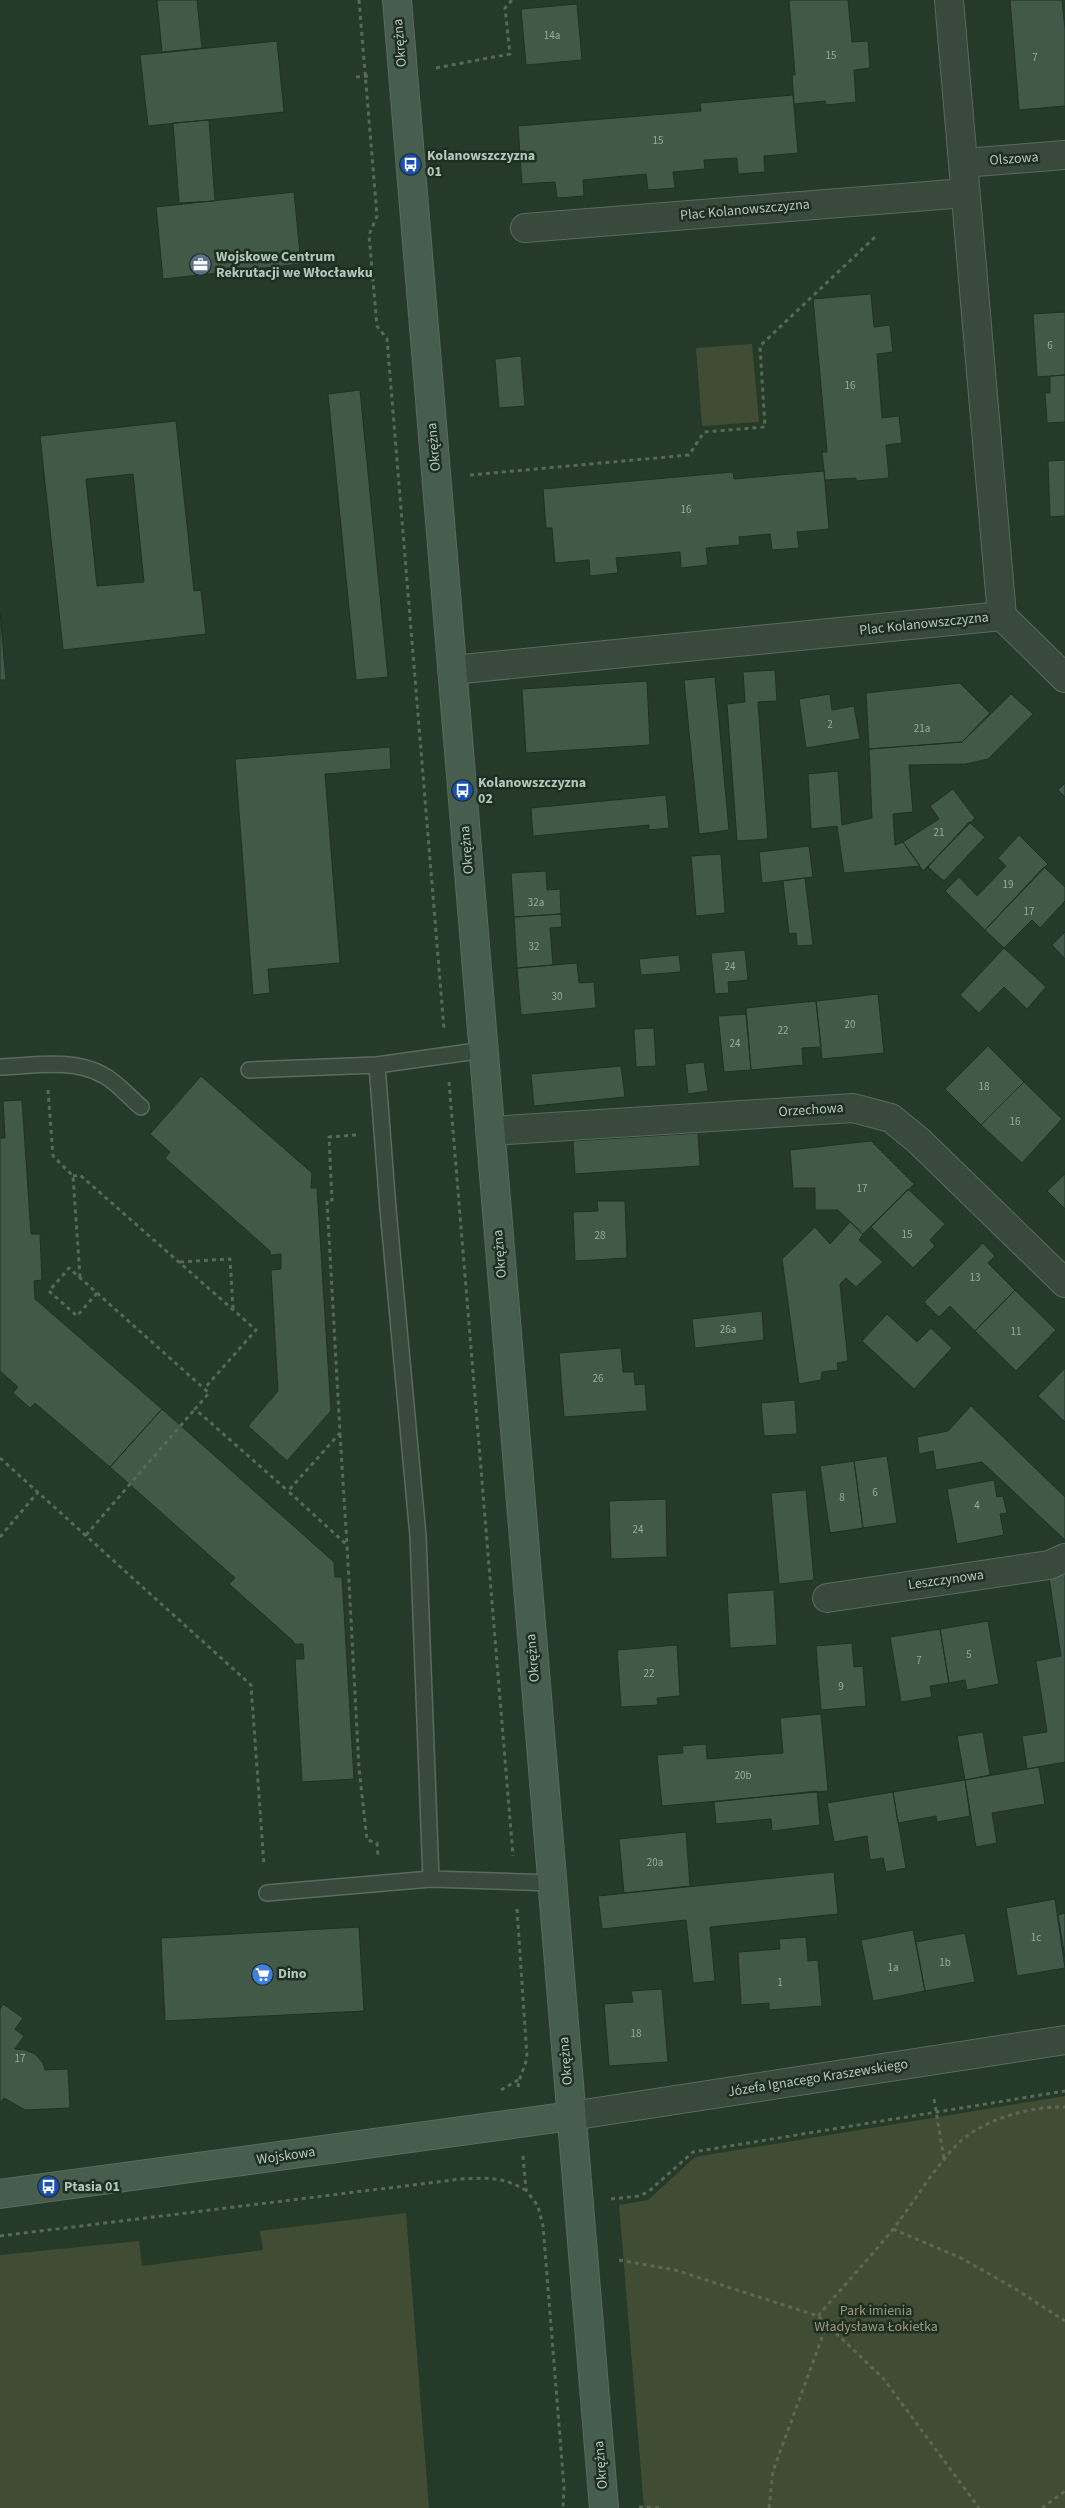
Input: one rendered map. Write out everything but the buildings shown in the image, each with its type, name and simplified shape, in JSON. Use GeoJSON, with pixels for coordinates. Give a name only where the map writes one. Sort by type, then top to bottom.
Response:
{"type":"FeatureCollection","features":[{"type":"Feature","properties":{"kind":"street","name":"Okrężna"},"geometry":{"type":"LineString","coordinates":[[397,0],[604,2508]]}},
{"type":"Feature","properties":{"kind":"street","name":"Plac Kolanowszczyzna"},"geometry":{"type":"LineString","coordinates":[[452,670],[1002,616],[949,0]]}},
{"type":"Feature","properties":{"kind":"street","name":"Olszowa"},"geometry":{"type":"LineString","coordinates":[[963,163],[1065,156]]}},
{"type":"Feature","properties":{"kind":"street","name":"Plac Kolanowszczyzna"},"geometry":{"type":"LineString","coordinates":[[525,228],[965,193]]}},
{"type":"Feature","properties":{"kind":"street"},"geometry":{"type":"LineString","coordinates":[[1002,616],[1065,678]]}},
{"type":"Feature","properties":{"kind":"street","name":"Orzechowa"},"geometry":{"type":"LineString","coordinates":[[490,1131],[853,1108],[891,1118],[919,1141],[1065,1283]]}},
{"type":"Feature","properties":{"kind":"street","name":"Leszczynowa"},"geometry":{"type":"LineString","coordinates":[[826,1598],[1049,1565],[1065,1558]]}},
{"type":"Feature","properties":{"kind":"street","name":"Józefa Ignacego Kraszewskiego"},"geometry":{"type":"LineString","coordinates":[[571,2116],[1065,2040]]}},
{"type":"Feature","properties":{"kind":"street","name":"Wojskowa"},"geometry":{"type":"LineString","coordinates":[[0,2194],[571,2116]]}},
{"type":"Feature","properties":{"kind":"lane"},"geometry":{"type":"LineString","coordinates":[[250,1070],[377,1065],[484,1050]]}},
{"type":"Feature","properties":{"kind":"lane"},"geometry":{"type":"LineString","coordinates":[[0,1067],[72,1064],[87,1067],[105,1075],[141,1107]]}},
{"type":"Feature","properties":{"kind":"lane"},"geometry":{"type":"LineString","coordinates":[[377,1065],[418,1536],[431,1880]]}},
{"type":"Feature","properties":{"kind":"lane"},"geometry":{"type":"LineString","coordinates":[[266,1893],[431,1880],[552,1882]]}},
{"type":"Feature","properties":{"kind":"path"},"geometry":{"type":"LineString","coordinates":[[359,0],[377,216],[369,235],[377,326],[387,339],[526,2009]]}},
{"type":"Feature","properties":{"kind":"path"},"geometry":{"type":"LineString","coordinates":[[356,77],[403,74],[510,54],[505,8],[512,0]]}},
{"type":"Feature","properties":{"kind":"path"},"geometry":{"type":"LineString","coordinates":[[470,475],[689,455],[704,432],[764,427],[760,346],[876,236]]}},
{"type":"Feature","properties":{"kind":"path"},"geometry":{"type":"LineString","coordinates":[[50,1116],[53,1156],[73,1176],[80,1278]]}},
{"type":"Feature","properties":{"kind":"path"},"geometry":{"type":"LineString","coordinates":[[382,1133],[329,1137],[332,1200],[327,1200],[359,1768],[366,1840],[377,1843],[378,1856],[386,1855]]}},
{"type":"Feature","properties":{"kind":"path"},"geometry":{"type":"LineString","coordinates":[[73,1176],[80,1175],[256,1330],[204,1389]]}},
{"type":"Feature","properties":{"kind":"path"},"geometry":{"type":"LineString","coordinates":[[180,1262],[230,1259],[233,1309]]}},
{"type":"Feature","properties":{"kind":"path"},"geometry":{"type":"LineString","coordinates":[[86,1535],[209,1393],[204,1389],[97,1293],[80,1278],[69,1268],[49,1291],[77,1316],[97,1293]]}},
{"type":"Feature","properties":{"kind":"path"},"geometry":{"type":"LineString","coordinates":[[195,1409],[347,1545]]}},
{"type":"Feature","properties":{"kind":"path"},"geometry":{"type":"LineString","coordinates":[[288,1491],[340,1433]]}},
{"type":"Feature","properties":{"kind":"path"},"geometry":{"type":"LineString","coordinates":[[0,1458],[251,1685],[266,1893]]}},
{"type":"Feature","properties":{"kind":"path"},"geometry":{"type":"LineString","coordinates":[[0,1537],[38,1492]]}},
{"type":"Feature","properties":{"kind":"path"},"geometry":{"type":"LineString","coordinates":[[563,2508],[564,2487],[545,2245],[538,2206],[639,2196],[648,2192],[693,2152],[1065,2091]]}},
{"type":"Feature","properties":{"kind":"path"},"geometry":{"type":"LineString","coordinates":[[934,2099],[944,2160]]}},
{"type":"Feature","properties":{"kind":"path"},"geometry":{"type":"LineString","coordinates":[[818,2316],[893,2228],[944,2160],[970,2133],[996,2122],[1044,2107],[1065,2107]]}},
{"type":"Feature","properties":{"kind":"path"},"geometry":{"type":"LineString","coordinates":[[0,2236],[461,2179],[494,2178],[510,2180],[526,2190]]}},
{"type":"Feature","properties":{"kind":"path"},"geometry":{"type":"LineString","coordinates":[[893,2228],[961,2258],[1014,2288],[1065,2321]]}},
{"type":"Feature","properties":{"kind":"path"},"geometry":{"type":"LineString","coordinates":[[619,2260],[675,2270],[818,2316],[883,2378],[979,2508]]}},
{"type":"Feature","properties":{"kind":"path"},"geometry":{"type":"LineString","coordinates":[[769,2508],[773,2471],[827,2324]]}},
{"type":"Feature","properties":{"kind":"path"},"geometry":{"type":"LineString","coordinates":[[1042,2508],[1065,2491]]}},
{"type":"Feature","properties":{"kind":"path"},"geometry":{"type":"LineString","coordinates":[[639,2507],[663,2508]]}},
{"type":"Feature","properties":{"kind":"green space"},"geometry":{"type":"Polygon","coordinates":[[[752,344],[759,422],[702,426],[696,348],[752,344]]]}},
{"type":"Feature","properties":{"kind":"green space","name":"Park imienia Władysława Łokietka"},"geometry":{"type":"Polygon","coordinates":[[[1065,2096],[1065,2508],[644,2508],[619,2205],[648,2200],[695,2157],[1065,2096]]]}},
{"type":"Feature","properties":{"kind":"green space"},"geometry":{"type":"Polygon","coordinates":[[[406,2213],[429,2508],[0,2508],[0,2255],[139,2241],[142,2266],[263,2250],[260,2231],[406,2213]]]}},
{"type":"Feature","properties":{"kind":"place","name":"Kolanowszczyzna 01"},"geometry":{"type":"Point","coordinates":[411,164]}},
{"type":"Feature","properties":{"kind":"place","name":"Wojskowe Centrum Rekrutacji we Włocławku"},"geometry":{"type":"Point","coordinates":[200,265]}},
{"type":"Feature","properties":{"kind":"place","name":"Kolanowszczyzna 02"},"geometry":{"type":"Point","coordinates":[462,791]}},
{"type":"Feature","properties":{"kind":"place","name":"Dino"},"geometry":{"type":"Point","coordinates":[262,1974]}},
{"type":"Feature","properties":{"kind":"place","name":"Ptasia 01"},"geometry":{"type":"Point","coordinates":[48,2187]}}]}
